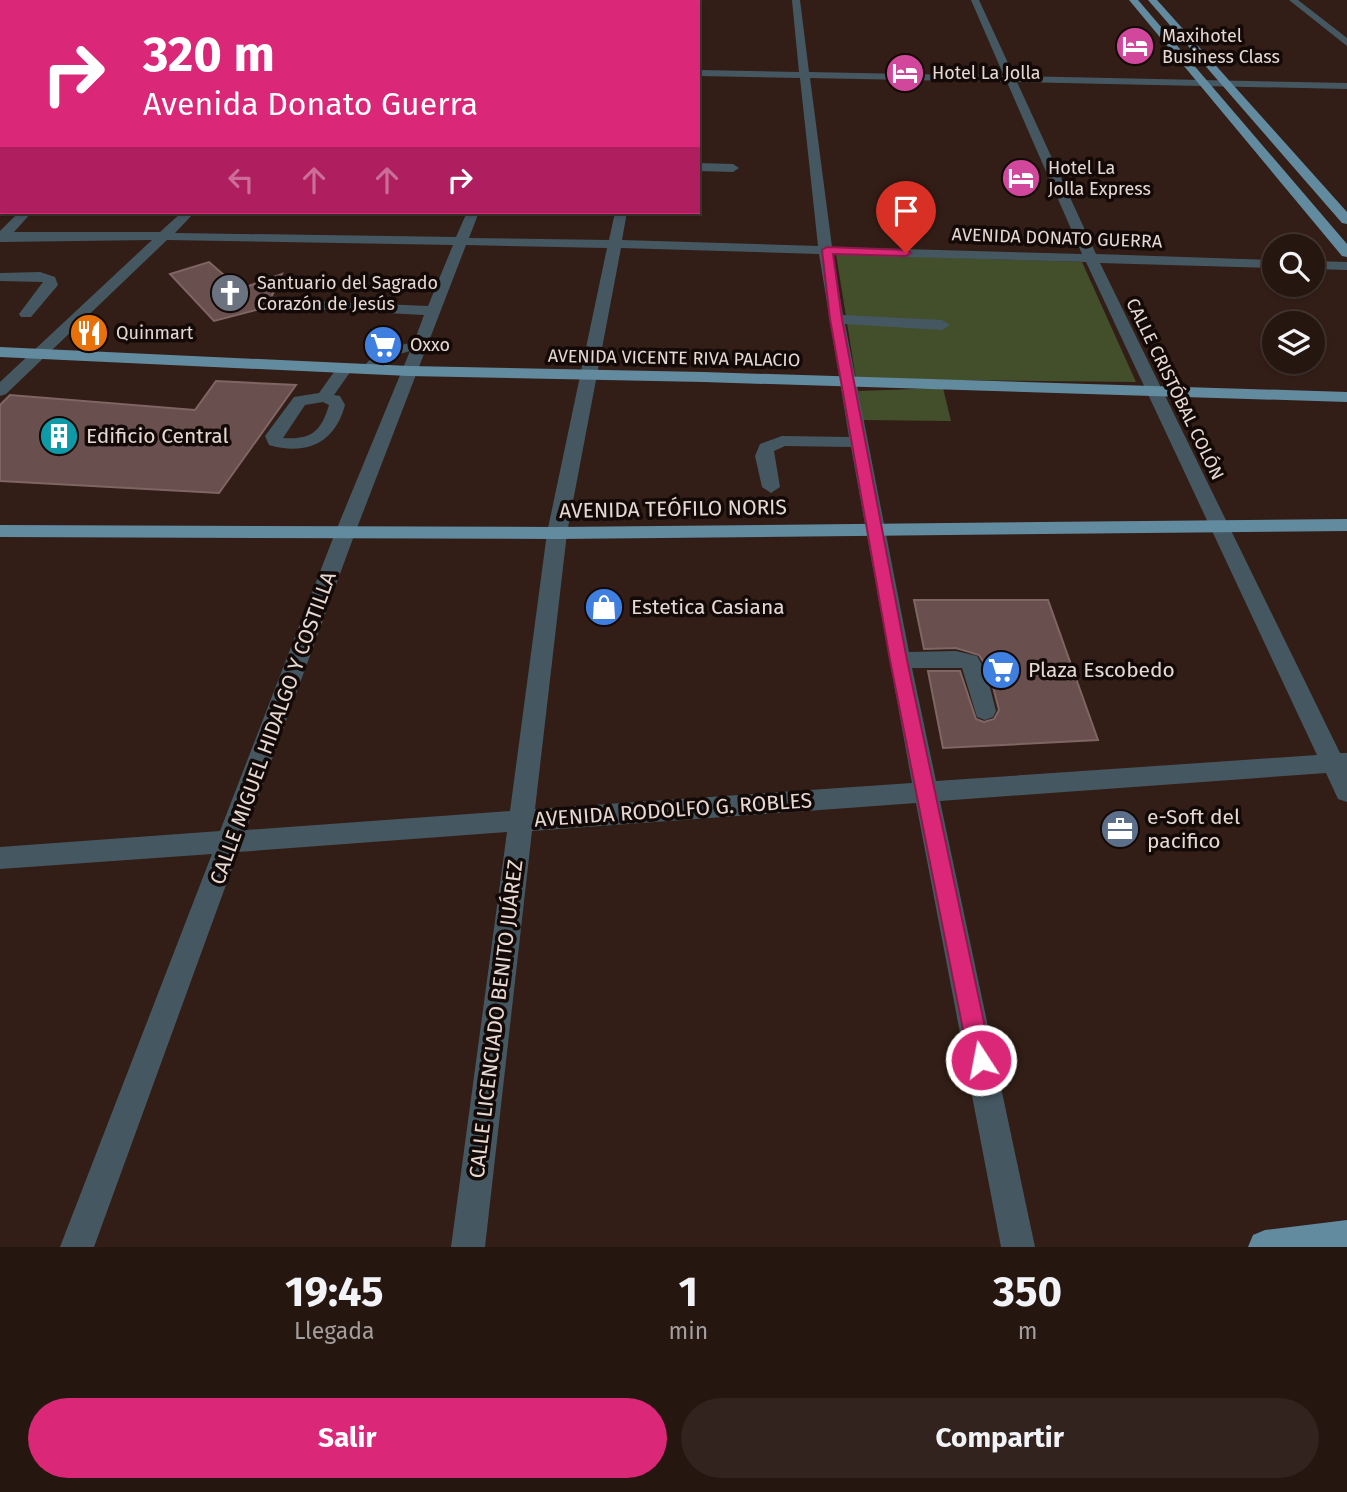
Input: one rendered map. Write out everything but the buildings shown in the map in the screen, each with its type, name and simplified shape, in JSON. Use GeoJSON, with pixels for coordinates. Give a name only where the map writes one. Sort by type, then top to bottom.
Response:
{"type":"FeatureCollection","features":[{"type":"Feature","properties":{"kind":"main road"},"geometry":{"type":"LineString","coordinates":[[1133,0],[1347,253]]}},
{"type":"Feature","properties":{"kind":"main road"},"geometry":{"type":"LineString","coordinates":[[1152,0],[1347,220]]}},
{"type":"Feature","properties":{"kind":"main road","name":"AVENIDA VICENTE RIVA PALACIO"},"geometry":{"type":"LineString","coordinates":[[0,352],[369,369],[1347,397]]}},
{"type":"Feature","properties":{"kind":"main road","name":"AVENIDA TEÓFILO NORIS"},"geometry":{"type":"LineString","coordinates":[[0,531],[557,533],[1347,525]]}},
{"type":"Feature","properties":{"kind":"main road"},"geometry":{"type":"LineString","coordinates":[[1265,1247],[1347,1237]]}},
{"type":"Feature","properties":{"kind":"street"},"geometry":{"type":"LineString","coordinates":[[796,0],[836,319],[847,381],[899,660],[928,792],[1018,1247]]}},
{"type":"Feature","properties":{"kind":"street","name":"CALLE CRISTÓBAL COLÓN"},"geometry":{"type":"LineString","coordinates":[[975,0],[1154,391],[1340,763],[1347,792]]}},
{"type":"Feature","properties":{"kind":"street"},"geometry":{"type":"LineString","coordinates":[[1293,0],[1346,41]]}},
{"type":"Feature","properties":{"kind":"street"},"geometry":{"type":"LineString","coordinates":[[700,72],[1347,86]]}},
{"type":"Feature","properties":{"kind":"street"},"geometry":{"type":"LineString","coordinates":[[700,167],[733,168]]}},
{"type":"Feature","properties":{"kind":"street"},"geometry":{"type":"LineString","coordinates":[[1,237],[24,214]]}},
{"type":"Feature","properties":{"kind":"street"},"geometry":{"type":"LineString","coordinates":[[0,391],[187,214]]}},
{"type":"Feature","properties":{"kind":"street","name":"CALLE MIGUEL HIDALGO Y COSTILLA"},"geometry":{"type":"LineString","coordinates":[[77,1247],[345,533],[472,214]]}},
{"type":"Feature","properties":{"kind":"street","name":"CALLE LICENCIADO BENITO JUÁREZ"},"geometry":{"type":"LineString","coordinates":[[468,1247],[557,533],[621,214]]}},
{"type":"Feature","properties":{"kind":"street","name":"AVENIDA DONATO GUERRA"},"geometry":{"type":"LineString","coordinates":[[1,237],[163,236],[615,244],[1262,264]]}},
{"type":"Feature","properties":{"kind":"street"},"geometry":{"type":"LineString","coordinates":[[1325,265],[1347,266]]}},
{"type":"Feature","properties":{"kind":"street"},"geometry":{"type":"LineString","coordinates":[[0,277],[40,276],[50,280],[51,285],[26,314]]}},
{"type":"Feature","properties":{"kind":"street"},"geometry":{"type":"LineString","coordinates":[[309,305],[433,311]]}},
{"type":"Feature","properties":{"kind":"street"},"geometry":{"type":"LineString","coordinates":[[836,319],[942,325]]}},
{"type":"Feature","properties":{"kind":"street"},"geometry":{"type":"LineString","coordinates":[[369,369],[375,359],[389,350],[419,346]]}},
{"type":"Feature","properties":{"kind":"street"},"geometry":{"type":"LineString","coordinates":[[324,397],[345,368]]}},
{"type":"Feature","properties":{"kind":"street"},"geometry":{"type":"LineString","coordinates":[[771,487],[764,456],[766,447],[772,443],[859,442]]}},
{"type":"Feature","properties":{"kind":"street"},"geometry":{"type":"LineString","coordinates":[[899,660],[956,659],[969,662],[975,672],[985,711]]}},
{"type":"Feature","properties":{"kind":"street","name":"AVENIDA RODOLFO G. ROBLES"},"geometry":{"type":"LineString","coordinates":[[0,858],[1340,763]]}},
{"type":"Feature","properties":{"kind":"green space"},"geometry":{"type":"Polygon","coordinates":[[[836,254],[1082,262],[1136,382],[856,379],[836,254]]]}},
{"type":"Feature","properties":{"kind":"green space"},"geometry":{"type":"Polygon","coordinates":[[[943,388],[951,421],[863,420],[858,391],[943,388]]]}},
{"type":"Feature","properties":{"kind":"place","name":"Maxihotel Business Class"},"geometry":{"type":"Point","coordinates":[1135,46]}},
{"type":"Feature","properties":{"kind":"place","name":"Hotel La Jolla"},"geometry":{"type":"Point","coordinates":[905,73]}},
{"type":"Feature","properties":{"kind":"place","name":"Hotel La Jolla Express"},"geometry":{"type":"Point","coordinates":[1021,178]}},
{"type":"Feature","properties":{"kind":"place","name":"Santuario del Sagrado Corazón de Jesús"},"geometry":{"type":"Point","coordinates":[230,293]}},
{"type":"Feature","properties":{"kind":"place","name":"Quinmart"},"geometry":{"type":"Point","coordinates":[89,333]}},
{"type":"Feature","properties":{"kind":"place","name":"Oxxo"},"geometry":{"type":"Point","coordinates":[383,345]}},
{"type":"Feature","properties":{"kind":"place","name":"Edificio Central"},"geometry":{"type":"Point","coordinates":[59,436]}},
{"type":"Feature","properties":{"kind":"place","name":"Estetica Casiana"},"geometry":{"type":"Point","coordinates":[604,607]}},
{"type":"Feature","properties":{"kind":"place","name":"Plaza Escobedo"},"geometry":{"type":"Point","coordinates":[1001,670]}},
{"type":"Feature","properties":{"kind":"place","name":"e-Soft del pacifico"},"geometry":{"type":"Point","coordinates":[1120,829]}},
{"type":"Feature","properties":{"kind":"route"},"geometry":{"type":"LineString","coordinates":[[906,253],[827,250],[836,319],[899,660],[981,1060]]}}]}
